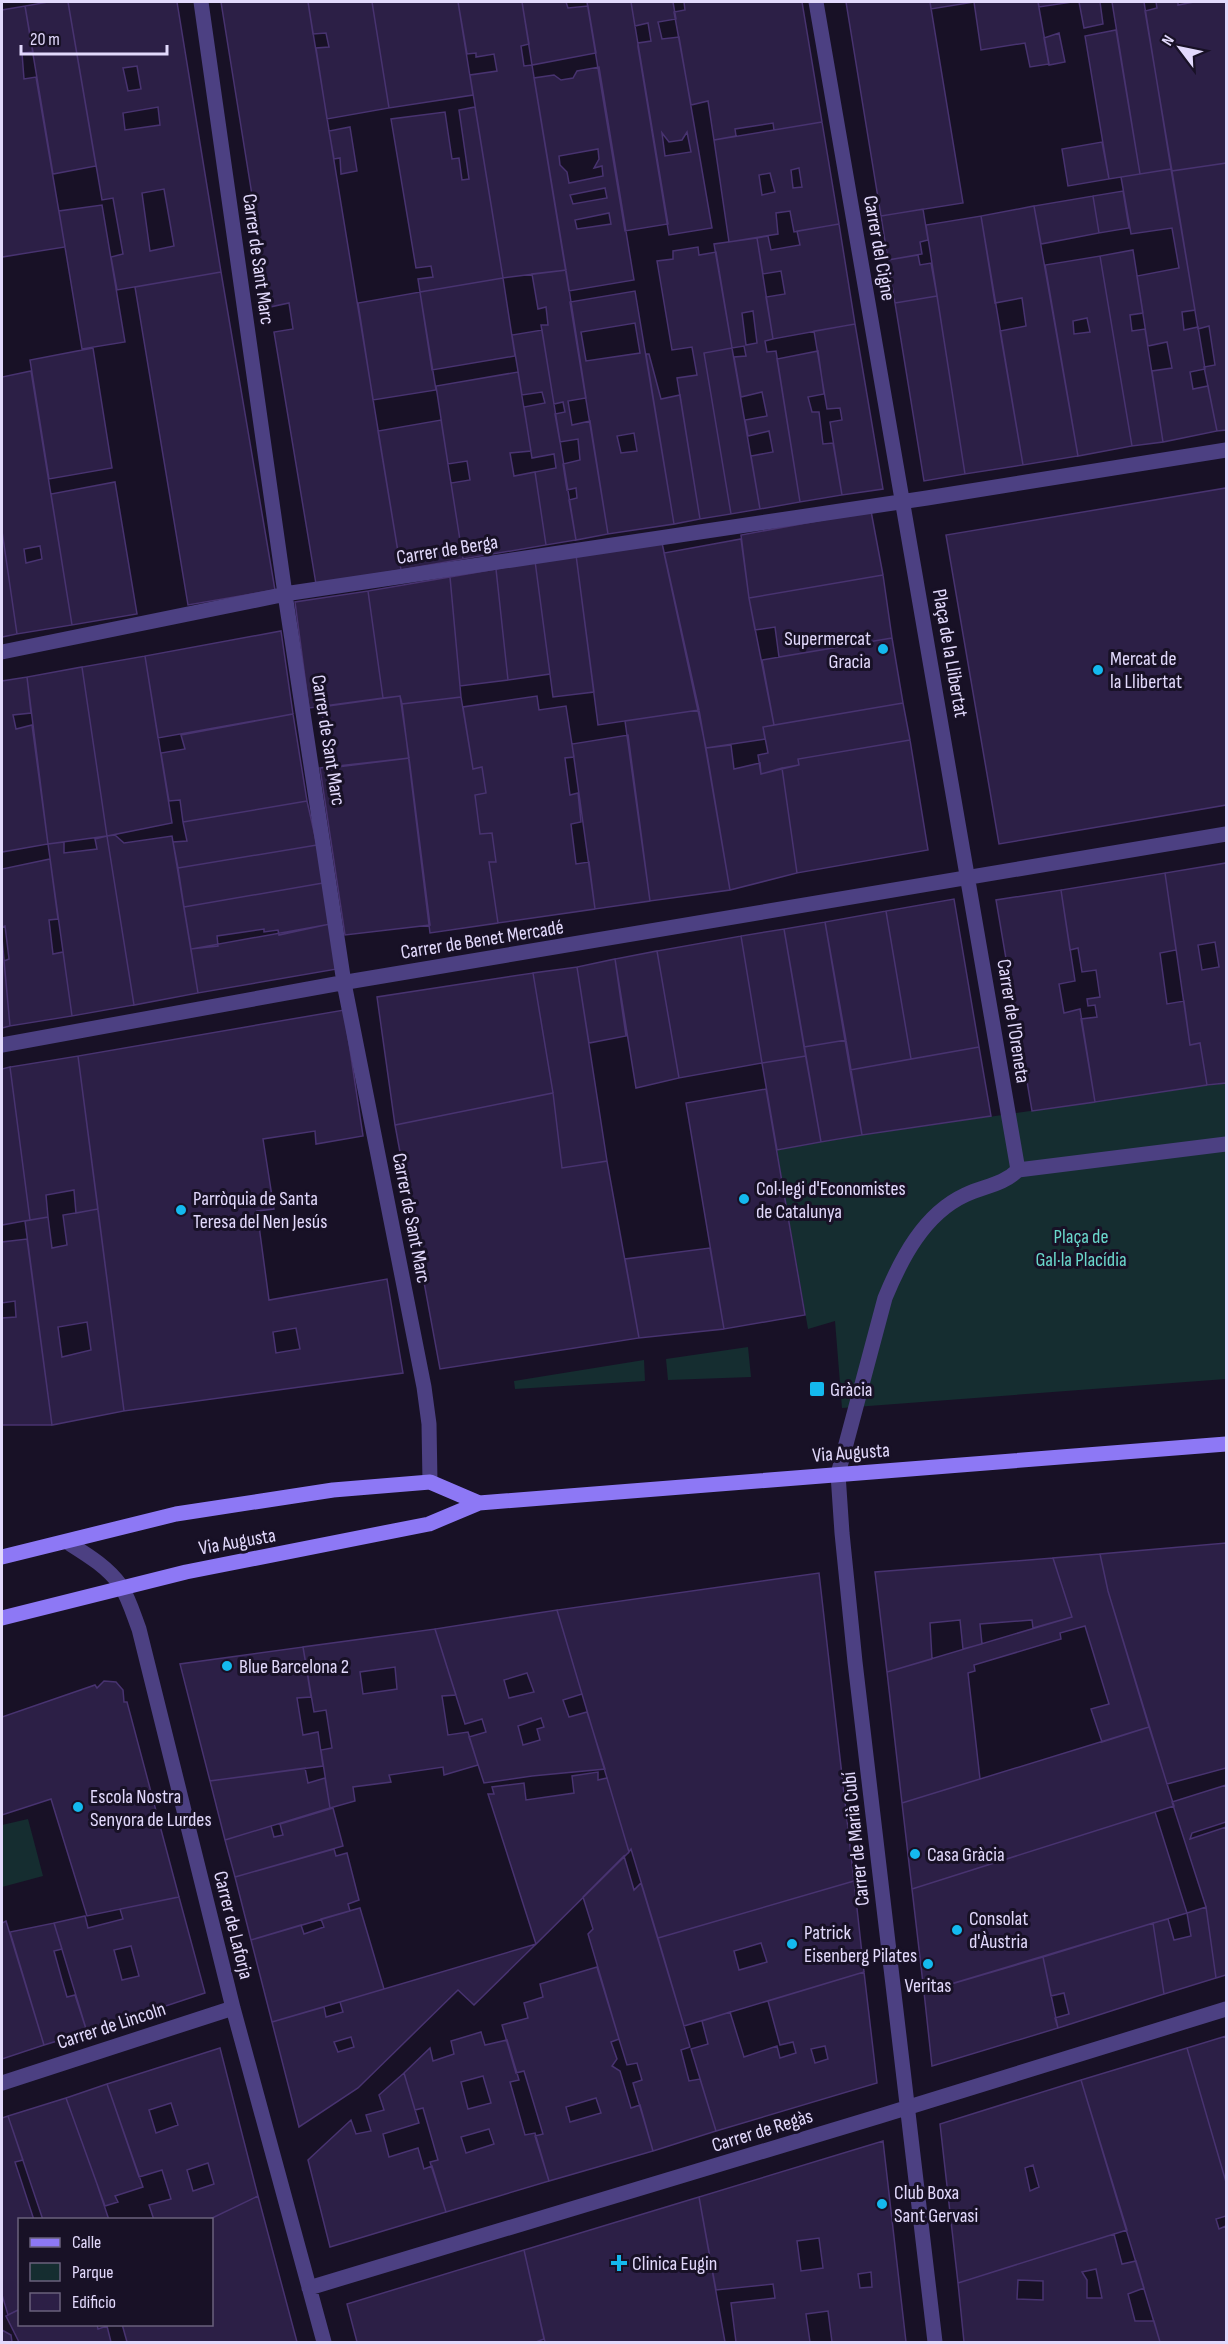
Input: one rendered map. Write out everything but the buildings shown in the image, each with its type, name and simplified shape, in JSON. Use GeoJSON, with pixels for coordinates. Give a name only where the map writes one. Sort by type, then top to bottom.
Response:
{"type":"FeatureCollection","features":[{"type":"Feature","properties":{"kind":"main road","name":"Via Augusta"},"geometry":{"type":"LineString","coordinates":[[2,1618],[186,1572],[429,1524],[479,1503],[1227,1444]]}},
{"type":"Feature","properties":{"kind":"main road","name":"Via Augusta"},"geometry":{"type":"LineString","coordinates":[[2,1557],[176,1514],[333,1490],[430,1482],[479,1503]]}},
{"type":"Feature","properties":{"kind":"street","name":"Carrer de Sant Marc"},"geometry":{"type":"LineString","coordinates":[[201,2],[285,594],[344,983],[424,1387],[429,1424],[430,1482]]}},
{"type":"Feature","properties":{"kind":"street","name":"Carrer del Cigne"},"geometry":{"type":"LineString","coordinates":[[816,2],[902,501]]}},
{"type":"Feature","properties":{"kind":"street"},"geometry":{"type":"LineString","coordinates":[[902,501],[1227,450]]}},
{"type":"Feature","properties":{"kind":"street","name":"Carrer de Berga"},"geometry":{"type":"LineString","coordinates":[[2,652],[285,594],[902,501]]}},
{"type":"Feature","properties":{"kind":"street","name":"Plaça de la Llibertat"},"geometry":{"type":"LineString","coordinates":[[902,501],[969,879]]}},
{"type":"Feature","properties":{"kind":"street"},"geometry":{"type":"LineString","coordinates":[[969,879],[1227,834]]}},
{"type":"Feature","properties":{"kind":"street","name":"Carrer de Benet Mercadé"},"geometry":{"type":"LineString","coordinates":[[2,1046],[344,983],[969,879]]}},
{"type":"Feature","properties":{"kind":"street","name":"Carrer de l'Oreneta"},"geometry":{"type":"LineString","coordinates":[[969,879],[1018,1170]]}},
{"type":"Feature","properties":{"kind":"street"},"geometry":{"type":"LineString","coordinates":[[838,1474],[885,1298],[896,1271],[908,1251],[930,1221],[946,1207],[979,1189],[1003,1183],[1018,1170],[1227,1144]]}},
{"type":"Feature","properties":{"kind":"street","name":"Carrer de Marià Cubí"},"geometry":{"type":"LineString","coordinates":[[838,1474],[847,1583],[935,2343]]}},
{"type":"Feature","properties":{"kind":"street","name":"Carrer de Laforja"},"geometry":{"type":"LineString","coordinates":[[67,1542],[93,1559],[122,1588],[139,1629],[233,2008],[324,2343]]}},
{"type":"Feature","properties":{"kind":"street","name":"Carrer de Lincoln"},"geometry":{"type":"LineString","coordinates":[[2,2083],[233,2008]]}},
{"type":"Feature","properties":{"kind":"street","name":"Carrer de Regàs"},"geometry":{"type":"LineString","coordinates":[[309,2288],[1227,2009]]}},
{"type":"Feature","properties":{"kind":"green space","name":"Plaça de Gal·la Placídia"},"geometry":{"type":"Polygon","coordinates":[[[1226,1083],[1226,1379],[842,1408],[835,1321],[808,1329],[777,1150],[862,1135],[1226,1083]]]}},
{"type":"Feature","properties":{"kind":"green space"},"geometry":{"type":"Polygon","coordinates":[[[748,1347],[751,1377],[668,1380],[666,1359],[748,1347]]]}},
{"type":"Feature","properties":{"kind":"green space"},"geometry":{"type":"Polygon","coordinates":[[[644,1360],[645,1381],[515,1389],[514,1381],[644,1360]]]}},
{"type":"Feature","properties":{"kind":"green space"},"geometry":{"type":"Polygon","coordinates":[[[28,1819],[43,1876],[2,1887],[2,1825],[28,1819]]]}},
{"type":"Feature","properties":{"kind":"place","name":"Supermercat Gracia"},"geometry":{"type":"Point","coordinates":[883,649]}},
{"type":"Feature","properties":{"kind":"place","name":"Mercat de la Llibertat"},"geometry":{"type":"Point","coordinates":[1098,670]}},
{"type":"Feature","properties":{"kind":"place","name":"Col·legi d'Economistes de Catalunya"},"geometry":{"type":"Point","coordinates":[744,1199]}},
{"type":"Feature","properties":{"kind":"place","name":"Parròquia de Santa Teresa del Nen Jesús"},"geometry":{"type":"Point","coordinates":[181,1210]}},
{"type":"Feature","properties":{"kind":"place","name":"Gràcia"},"geometry":{"type":"Point","coordinates":[817,1389]}},
{"type":"Feature","properties":{"kind":"place","name":"Blue Barcelona 2"},"geometry":{"type":"Point","coordinates":[227,1666]}},
{"type":"Feature","properties":{"kind":"place","name":"Escola Nostra Senyora de Lurdes"},"geometry":{"type":"Point","coordinates":[78,1807]}},
{"type":"Feature","properties":{"kind":"place","name":"Casa Gràcia"},"geometry":{"type":"Point","coordinates":[915,1854]}},
{"type":"Feature","properties":{"kind":"place","name":"Consolat d'Àustria"},"geometry":{"type":"Point","coordinates":[957,1930]}},
{"type":"Feature","properties":{"kind":"place","name":"Patrick Eisenberg Pilates"},"geometry":{"type":"Point","coordinates":[792,1944]}},
{"type":"Feature","properties":{"kind":"place","name":"Veritas"},"geometry":{"type":"Point","coordinates":[928,1964]}},
{"type":"Feature","properties":{"kind":"place","name":"Club Boxa Sant Gervasi"},"geometry":{"type":"Point","coordinates":[882,2204]}},
{"type":"Feature","properties":{"kind":"place","name":"Clinica Eugin"},"geometry":{"type":"Point","coordinates":[619,2263]}}]}
